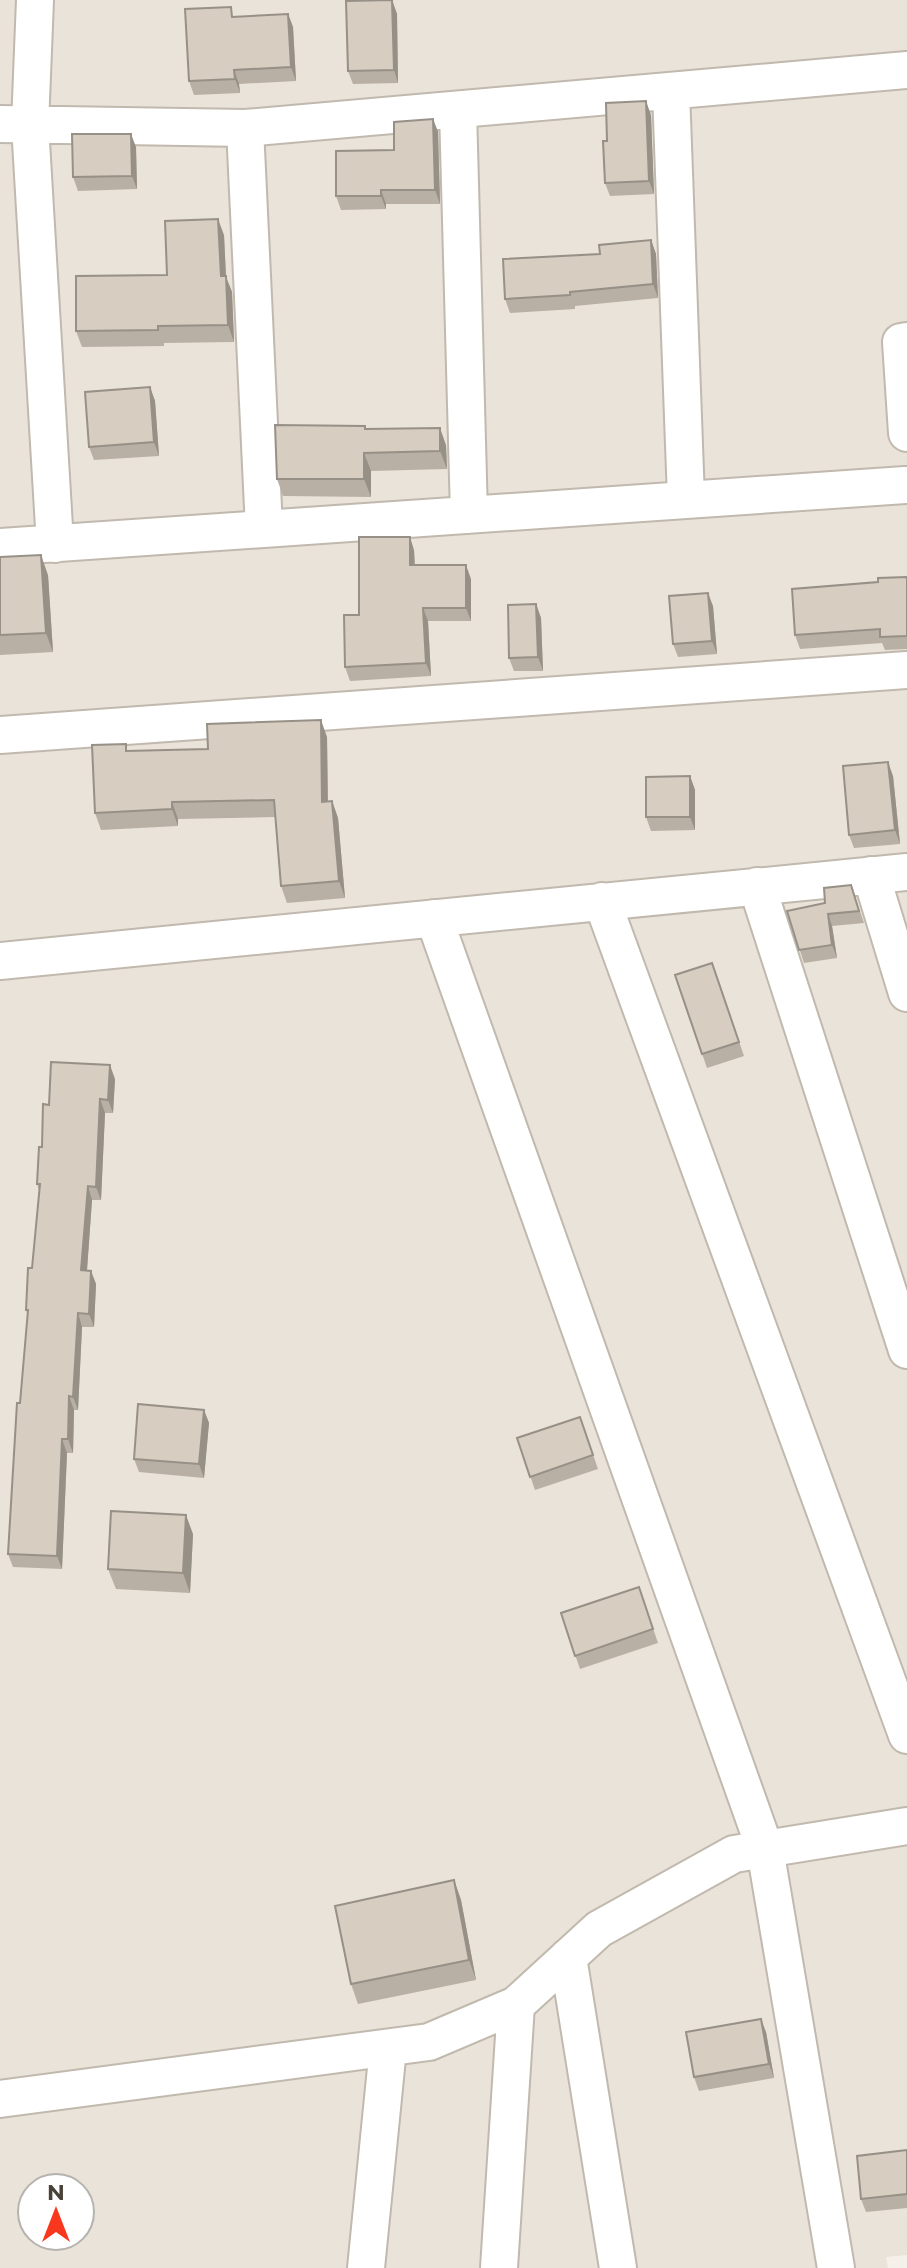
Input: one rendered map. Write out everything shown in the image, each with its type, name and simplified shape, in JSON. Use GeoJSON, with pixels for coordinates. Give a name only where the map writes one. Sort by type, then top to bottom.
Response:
{"type":"FeatureCollection","features":[{"type":"Feature","properties":{"kind":"street"},"geometry":{"type":"LineString","coordinates":[[35,0],[15,125],[55,544]]}},
{"type":"Feature","properties":{"kind":"street"},"geometry":{"type":"LineString","coordinates":[[15,125],[245,128],[907,70]]}},
{"type":"Feature","properties":{"kind":"street"},"geometry":{"type":"LineString","coordinates":[[671,91],[686,499]]}},
{"type":"Feature","properties":{"kind":"street"},"geometry":{"type":"LineString","coordinates":[[458,110],[469,515]]}},
{"type":"Feature","properties":{"kind":"street"},"geometry":{"type":"LineString","coordinates":[[245,128],[264,529]]}},
{"type":"Feature","properties":{"kind":"street"},"geometry":{"type":"LineString","coordinates":[[907,341],[901,342],[907,433]]}},
{"type":"Feature","properties":{"kind":"street"},"geometry":{"type":"LineString","coordinates":[[0,547],[906,481]]}},
{"type":"Feature","properties":{"kind":"street"},"geometry":{"type":"LineString","coordinates":[[0,735],[59,728],[907,670]]}},
{"type":"Feature","properties":{"kind":"street"},"geometry":{"type":"LineString","coordinates":[[0,961],[907,872]]}},
{"type":"Feature","properties":{"kind":"street"},"geometry":{"type":"LineString","coordinates":[[871,875],[907,993]]}},
{"type":"Feature","properties":{"kind":"street"},"geometry":{"type":"LineString","coordinates":[[757,886],[907,1350]]}},
{"type":"Feature","properties":{"kind":"street"},"geometry":{"type":"LineString","coordinates":[[602,901],[907,1735]]}},
{"type":"Feature","properties":{"kind":"street"},"geometry":{"type":"LineString","coordinates":[[434,918],[765,1849],[836,2268]]}},
{"type":"Feature","properties":{"kind":"street"},"geometry":{"type":"LineString","coordinates":[[0,2099],[429,2042],[516,2005],[599,1929],[734,1854],[907,1826]]}},
{"type":"Feature","properties":{"kind":"street"},"geometry":{"type":"LineString","coordinates":[[568,1957],[618,2268]]}},
{"type":"Feature","properties":{"kind":"street"},"geometry":{"type":"LineString","coordinates":[[499,2268],[516,2005]]}},
{"type":"Feature","properties":{"kind":"street"},"geometry":{"type":"LineString","coordinates":[[366,2268],[388,2048]]}},
{"type":"Feature","properties":{"kind":"shaded area"},"geometry":{"type":"Polygon","coordinates":[[[0,0],[907,0],[907,2255],[886,2257],[888,2268],[0,2268],[0,0]]]}},
{"type":"Feature","properties":{"kind":"building"},"geometry":{"type":"Polygon","coordinates":[[[392,0],[394,70],[348,71],[346,1],[392,0]]]}},
{"type":"Feature","properties":{"kind":"building"},"geometry":{"type":"Polygon","coordinates":[[[231,7],[232,17],[288,14],[291,67],[234,70],[235,79],[189,81],[185,9],[231,7]]]}},
{"type":"Feature","properties":{"kind":"building"},"geometry":{"type":"Polygon","coordinates":[[[646,101],[649,181],[605,183],[603,141],[607,141],[606,103],[646,101]]]}},
{"type":"Feature","properties":{"kind":"building"},"geometry":{"type":"Polygon","coordinates":[[[433,119],[435,190],[381,190],[381,196],[336,196],[336,151],[394,150],[394,122],[433,119]]]}},
{"type":"Feature","properties":{"kind":"building"},"geometry":{"type":"Polygon","coordinates":[[[72,134],[131,134],[132,176],[73,177],[72,134]]]}},
{"type":"Feature","properties":{"kind":"building"},"geometry":{"type":"Polygon","coordinates":[[[218,219],[221,276],[226,276],[228,325],[76,331],[76,276],[167,275],[165,221],[218,219]]]}},
{"type":"Feature","properties":{"kind":"building"},"geometry":{"type":"Polygon","coordinates":[[[651,240],[653,284],[570,292],[570,295],[505,299],[503,259],[600,254],[599,245],[651,240]]]}},
{"type":"Feature","properties":{"kind":"building"},"geometry":{"type":"Polygon","coordinates":[[[150,387],[154,442],[89,447],[85,392],[150,387]]]}},
{"type":"Feature","properties":{"kind":"building"},"geometry":{"type":"Polygon","coordinates":[[[275,425],[440,428],[440,451],[364,453],[364,479],[277,479],[275,425]]]}},
{"type":"Feature","properties":{"kind":"building"},"geometry":{"type":"Polygon","coordinates":[[[359,537],[410,537],[410,565],[466,565],[466,608],[423,608],[426,663],[345,667],[344,615],[359,615],[359,537]]]}},
{"type":"Feature","properties":{"kind":"building"},"geometry":{"type":"Polygon","coordinates":[[[41,555],[46,633],[0,635],[0,557],[41,555]]]}},
{"type":"Feature","properties":{"kind":"building"},"geometry":{"type":"Polygon","coordinates":[[[907,577],[907,636],[880,637],[880,629],[795,635],[792,589],[907,577]]]}},
{"type":"Feature","properties":{"kind":"building"},"geometry":{"type":"Polygon","coordinates":[[[708,593],[712,641],[673,644],[669,596],[708,593]]]}},
{"type":"Feature","properties":{"kind":"building"},"geometry":{"type":"Polygon","coordinates":[[[536,604],[538,657],[509,658],[508,605],[536,604]]]}},
{"type":"Feature","properties":{"kind":"building"},"geometry":{"type":"Polygon","coordinates":[[[321,720],[322,802],[332,801],[339,881],[281,886],[274,800],[172,802],[172,809],[95,813],[92,745],[126,744],[126,751],[208,749],[207,724],[321,720]]]}},
{"type":"Feature","properties":{"kind":"building"},"geometry":{"type":"Polygon","coordinates":[[[888,762],[895,830],[849,835],[843,766],[888,762]]]}},
{"type":"Feature","properties":{"kind":"building"},"geometry":{"type":"Polygon","coordinates":[[[690,776],[690,817],[646,817],[646,777],[690,776]]]}},
{"type":"Feature","properties":{"kind":"building"},"geometry":{"type":"Polygon","coordinates":[[[851,885],[859,911],[828,914],[832,945],[799,950],[787,911],[825,903],[824,888],[851,885]]]}},
{"type":"Feature","properties":{"kind":"building"},"geometry":{"type":"Polygon","coordinates":[[[712,963],[739,1042],[702,1054],[675,975],[712,963]]]}},
{"type":"Feature","properties":{"kind":"building"},"geometry":{"type":"Polygon","coordinates":[[[51,1062],[110,1065],[108,1100],[100,1099],[96,1187],[88,1186],[81,1270],[91,1271],[89,1314],[78,1313],[73,1397],[69,1396],[68,1439],[62,1439],[57,1556],[8,1554],[17,1403],[20,1403],[28,1310],[28,1268],[32,1268],[40,1184],[37,1184],[39,1147],[42,1147],[43,1104],[49,1105],[51,1062]]]}},
{"type":"Feature","properties":{"kind":"building"},"geometry":{"type":"Polygon","coordinates":[[[138,1404],[204,1410],[199,1464],[134,1459],[138,1404]]]}},
{"type":"Feature","properties":{"kind":"building"},"geometry":{"type":"Polygon","coordinates":[[[580,1417],[593,1455],[530,1477],[517,1438],[580,1417]]]}},
{"type":"Feature","properties":{"kind":"building"},"geometry":{"type":"Polygon","coordinates":[[[111,1511],[186,1515],[183,1573],[108,1569],[111,1511]]]}},
{"type":"Feature","properties":{"kind":"building"},"geometry":{"type":"Polygon","coordinates":[[[639,1587],[653,1629],[575,1656],[561,1613],[639,1587]]]}},
{"type":"Feature","properties":{"kind":"building"},"geometry":{"type":"Polygon","coordinates":[[[454,1880],[469,1960],[351,1984],[335,1906],[454,1880]]]}},
{"type":"Feature","properties":{"kind":"building"},"geometry":{"type":"Polygon","coordinates":[[[761,2019],[769,2064],[694,2077],[686,2032],[761,2019]]]}},
{"type":"Feature","properties":{"kind":"building"},"geometry":{"type":"Polygon","coordinates":[[[907,2150],[907,2194],[861,2199],[857,2156],[907,2150]]]}}]}
